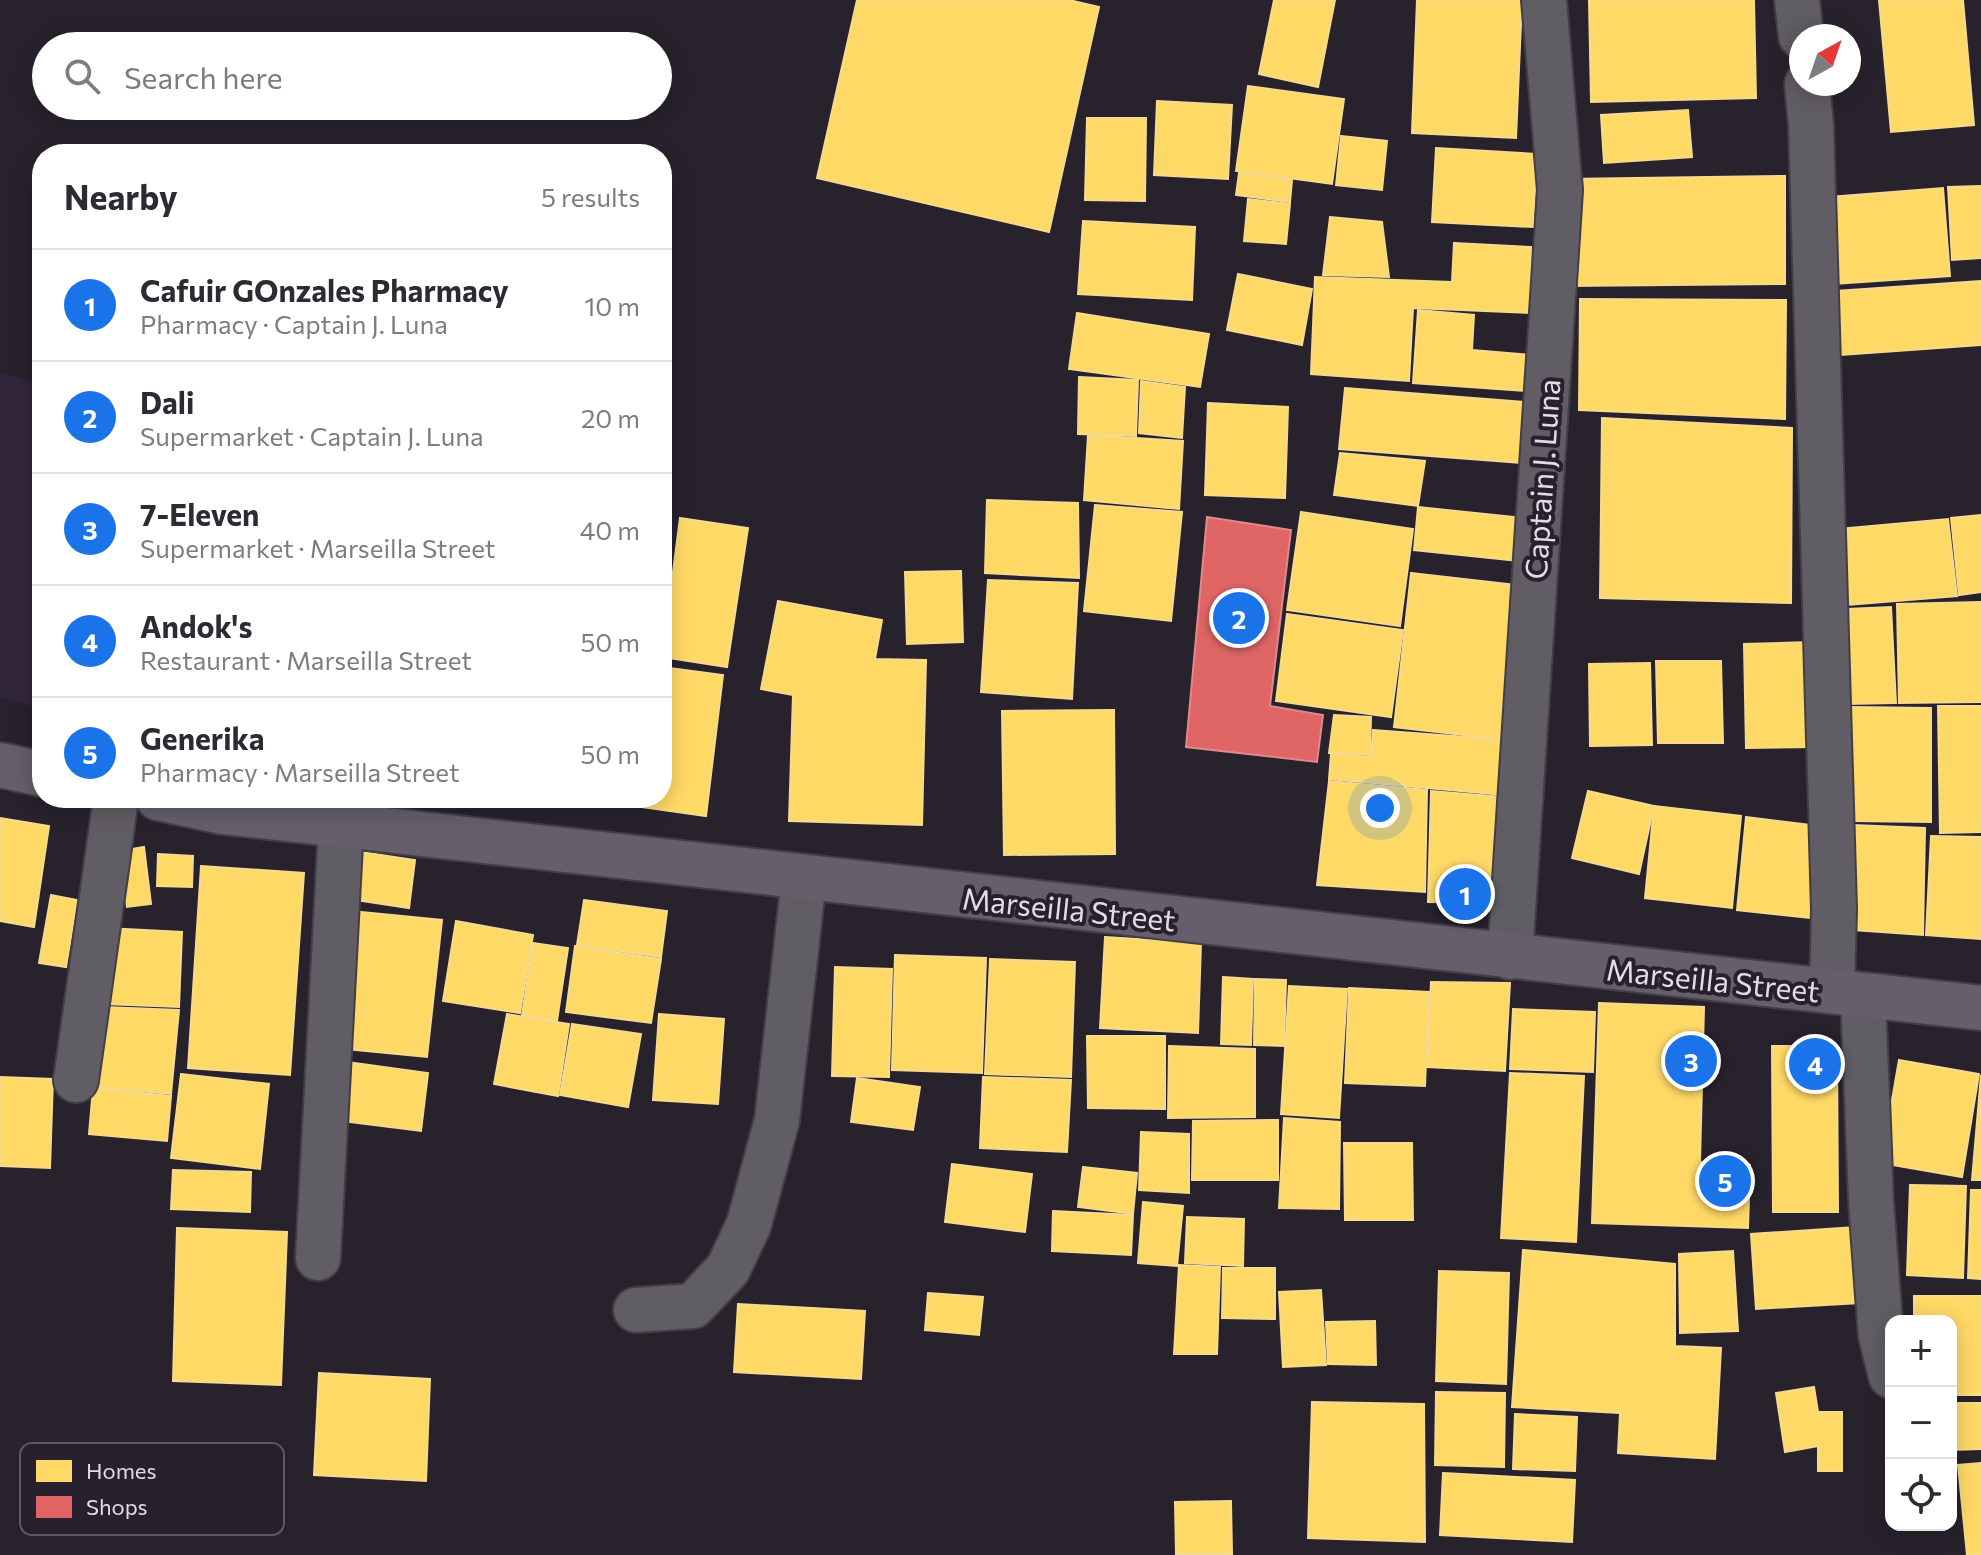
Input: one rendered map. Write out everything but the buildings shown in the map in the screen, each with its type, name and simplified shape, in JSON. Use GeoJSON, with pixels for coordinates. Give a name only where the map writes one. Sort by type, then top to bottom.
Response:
{"type":"FeatureCollection","features":[{"type":"Feature","properties":{"kind":"main road"},"geometry":{"type":"LineString","coordinates":[[0,765],[32,772]]}},
{"type":"Feature","properties":{"kind":"main road","name":"Marseilla Street"},"geometry":{"type":"LineString","coordinates":[[242,808],[341,825],[1981,1008]]}},
{"type":"Feature","properties":{"kind":"street","name":"Captain J. Luna"},"geometry":{"type":"LineString","coordinates":[[1510,957],[1560,190],[1544,0]]}},
{"type":"Feature","properties":{"kind":"street"},"geometry":{"type":"LineString","coordinates":[[1797,0],[1800,24]]}},
{"type":"Feature","properties":{"kind":"street"},"geometry":{"type":"LineString","coordinates":[[1808,96],[1834,909],[1847,993],[1885,1346]]}},
{"type":"Feature","properties":{"kind":"street"},"geometry":{"type":"LineString","coordinates":[[76,1080],[115,808]]}},
{"type":"Feature","properties":{"kind":"street"},"geometry":{"type":"LineString","coordinates":[[318,1258],[341,825]]}},
{"type":"Feature","properties":{"kind":"street"},"geometry":{"type":"LineString","coordinates":[[636,1310],[693,1306],[728,1269],[749,1224],[777,1120],[804,878]]}},
{"type":"Feature","properties":{"kind":"shaded area"},"geometry":{"type":"Polygon","coordinates":[[[0,373],[32,381],[32,706],[0,697],[0,373]]]}},
{"type":"Feature","properties":{"kind":"place","name":"Dali"},"geometry":{"type":"Point","coordinates":[1239,618]}},
{"type":"Feature","properties":{"kind":"place","name":"Cafuir GOnzales Pharmacy"},"geometry":{"type":"Point","coordinates":[1465,894]}},
{"type":"Feature","properties":{"kind":"place","name":"7-Eleven"},"geometry":{"type":"Point","coordinates":[1691,1061]}},
{"type":"Feature","properties":{"kind":"place","name":"Andok's"},"geometry":{"type":"Point","coordinates":[1815,1064]}},
{"type":"Feature","properties":{"kind":"place","name":"Generika"},"geometry":{"type":"Point","coordinates":[1725,1181]}}]}
